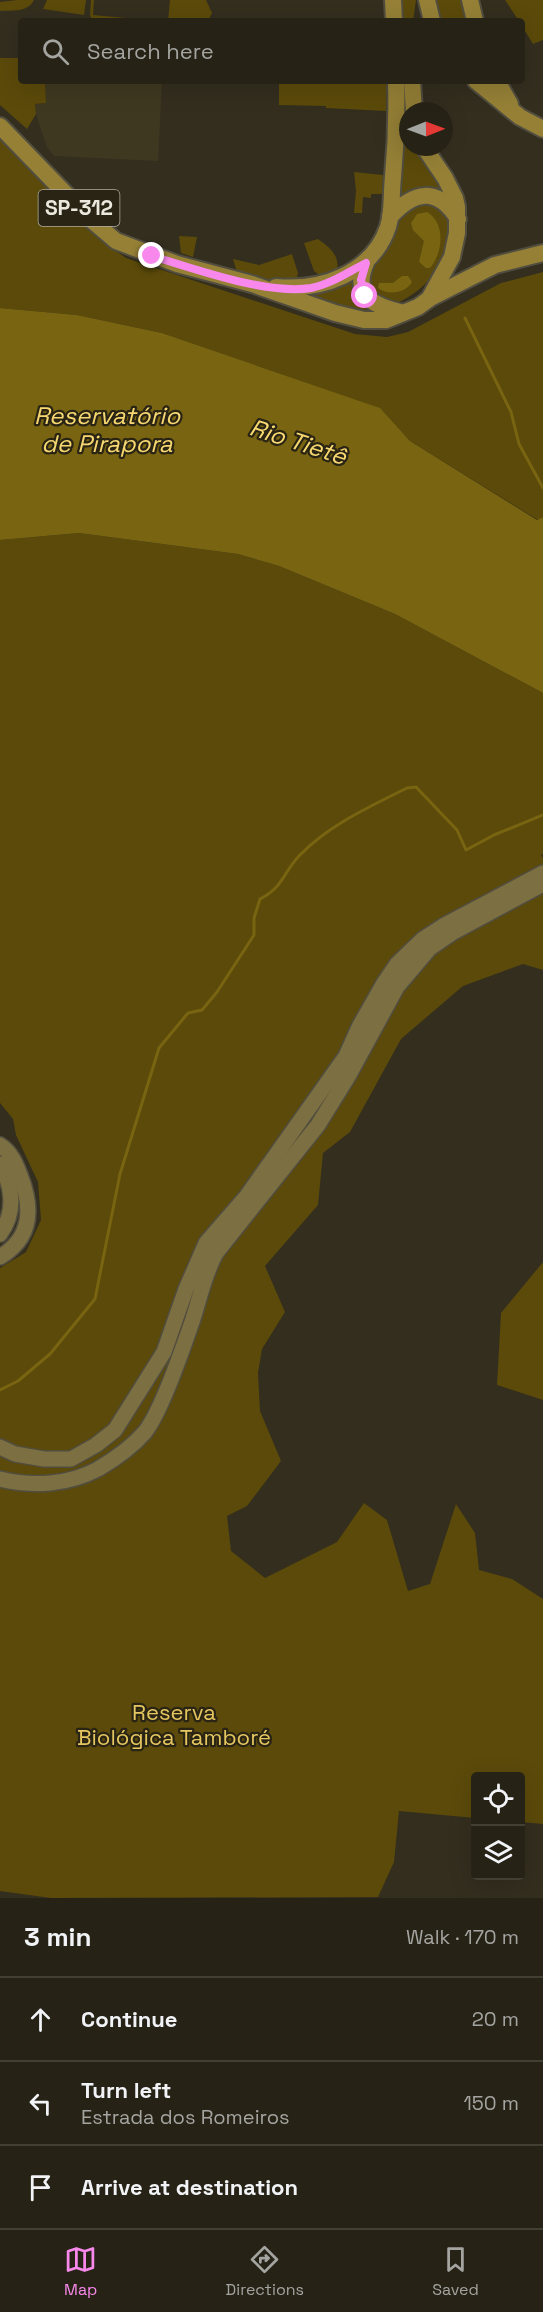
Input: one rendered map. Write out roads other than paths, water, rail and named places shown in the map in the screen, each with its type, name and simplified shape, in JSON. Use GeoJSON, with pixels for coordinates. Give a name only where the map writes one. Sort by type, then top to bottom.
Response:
{"type":"FeatureCollection","features":[{"type":"Feature","properties":{"kind":"main road"},"geometry":{"type":"LineString","coordinates":[[393,0],[394,18]]}},
{"type":"Feature","properties":{"kind":"main road"},"geometry":{"type":"LineString","coordinates":[[419,18],[422,0]]}},
{"type":"Feature","properties":{"kind":"main road"},"geometry":{"type":"LineString","coordinates":[[427,0],[431,18]]}},
{"type":"Feature","properties":{"kind":"main road"},"geometry":{"type":"LineString","coordinates":[[470,0],[474,18]]}},
{"type":"Feature","properties":{"kind":"main road","name":"SP-312"},"geometry":{"type":"LineString","coordinates":[[252,284],[309,288],[331,281],[366,263],[385,234],[390,217],[394,169],[396,84]]}},
{"type":"Feature","properties":{"kind":"main road"},"geometry":{"type":"LineString","coordinates":[[412,84],[413,102]]}},
{"type":"Feature","properties":{"kind":"main road"},"geometry":{"type":"LineString","coordinates":[[480,84],[520,117],[543,129]]}},
{"type":"Feature","properties":{"kind":"main road"},"geometry":{"type":"LineString","coordinates":[[498,84],[520,117]]}},
{"type":"Feature","properties":{"kind":"main road","name":"SP-312"},"geometry":{"type":"LineString","coordinates":[[0,126],[89,218],[116,241],[177,264],[252,284],[364,320],[386,320],[418,307],[429,298],[452,257],[458,219],[457,207],[450,187],[430,156]]}},
{"type":"Feature","properties":{"kind":"main road"},"geometry":{"type":"LineString","coordinates":[[390,217],[407,201],[426,195],[441,200],[458,219]]}},
{"type":"Feature","properties":{"kind":"main road"},"geometry":{"type":"LineString","coordinates":[[429,298],[495,265],[543,253]]}},
{"type":"Feature","properties":{"kind":"main road"},"geometry":{"type":"LineString","coordinates":[[366,263],[361,280],[365,296],[374,304],[403,314]]}},
{"type":"Feature","properties":{"kind":"main road"},"geometry":{"type":"LineString","coordinates":[[0,1447],[15,1454],[44,1459],[72,1459],[96,1445],[115,1430],[164,1352],[186,1289],[206,1243],[246,1197],[340,1066],[379,991],[397,964],[423,939],[443,926],[543,873]]}},
{"type":"Feature","properties":{"kind":"main road"},"geometry":{"type":"LineString","coordinates":[[0,1479],[34,1484],[60,1483],[85,1476],[110,1462],[145,1431],[154,1417],[173,1371],[192,1321],[206,1272],[216,1253],[318,1125],[350,1075],[397,987],[430,948],[452,933],[543,884]]}},
{"type":"Feature","properties":{"kind":"main road"},"geometry":{"type":"LineString","coordinates":[[0,1145],[12,1156],[17,1166],[27,1198],[28,1214],[26,1228],[20,1241],[0,1257]]}},
{"type":"Feature","properties":{"kind":"main road"},"geometry":{"type":"LineString","coordinates":[[0,1164],[8,1180],[11,1199],[10,1213],[0,1234]]}},
{"type":"Feature","properties":{"kind":"water"},"geometry":{"type":"Polygon","coordinates":[[[427,212],[433,217],[440,231],[440,247],[430,268],[426,268],[419,262],[424,241],[413,230],[411,223],[417,214],[427,212]]]}},
{"type":"Feature","properties":{"kind":"water"},"geometry":{"type":"Polygon","coordinates":[[[402,276],[408,276],[412,282],[406,289],[392,293],[378,288],[379,283],[393,283],[402,276]]]}},
{"type":"Feature","properties":{"kind":"water","name":"Reservatório de Pirapora"},"geometry":{"type":"Polygon","coordinates":[[[0,308],[77,315],[162,333],[380,408],[410,441],[537,520],[543,517],[543,693],[395,614],[279,566],[238,554],[79,533],[0,540],[0,308]]]}},
{"type":"Feature","properties":{"kind":"waterway"},"geometry":{"type":"LineString","coordinates":[[465,318],[511,412],[519,444],[543,488]]}},
{"type":"Feature","properties":{"kind":"waterway"},"geometry":{"type":"LineString","coordinates":[[0,1390],[18,1381],[50,1354],[95,1299],[120,1174],[159,1048],[188,1013],[202,1010],[217,992],[254,935],[254,918],[260,899],[279,884],[300,855],[337,825],[407,788],[416,787],[457,830],[466,850],[494,835],[543,815]]}},
{"type":"Feature","properties":{"kind":"water label","name":"Rio Tietê"},"geometry":{"type":"Point","coordinates":[298,442]}},
{"type":"Feature","properties":{"kind":"park label","name":"Reserva Biológica Tamboré"},"geometry":{"type":"Point","coordinates":[174,1724]}}]}
